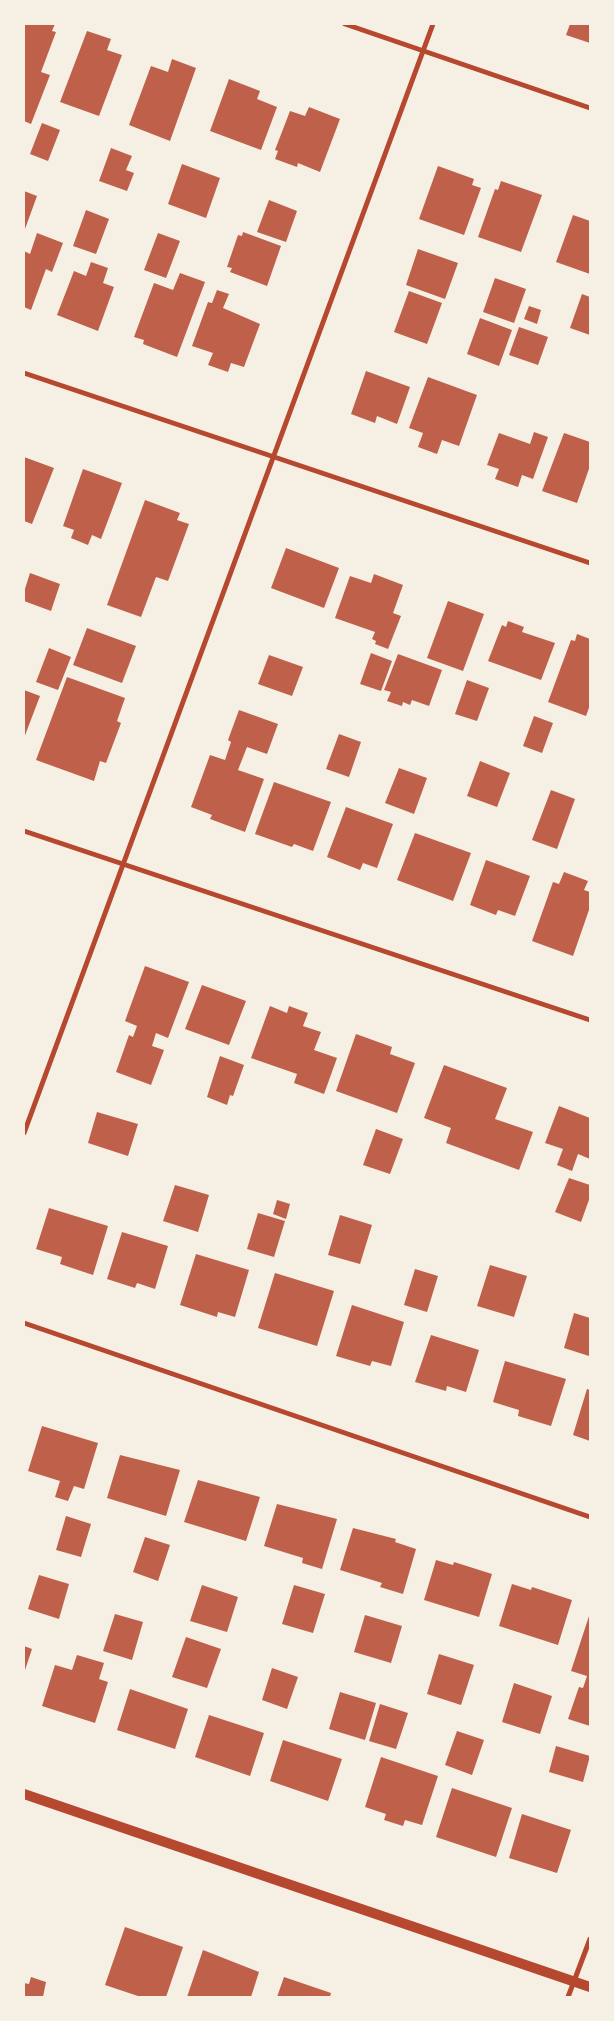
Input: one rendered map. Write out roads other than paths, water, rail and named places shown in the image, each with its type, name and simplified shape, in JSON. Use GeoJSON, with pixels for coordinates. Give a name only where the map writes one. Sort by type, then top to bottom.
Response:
{"type":"FeatureCollection","features":[{"type":"Feature","properties":{"kind":"main road"},"geometry":{"type":"LineString","coordinates":[[24,1794],[590,1986]]}},
{"type":"Feature","properties":{"kind":"street"},"geometry":{"type":"LineString","coordinates":[[345,24],[590,108]]}},
{"type":"Feature","properties":{"kind":"street"},"geometry":{"type":"LineString","coordinates":[[24,1133],[433,24]]}},
{"type":"Feature","properties":{"kind":"street"},"geometry":{"type":"LineString","coordinates":[[24,373],[590,563]]}},
{"type":"Feature","properties":{"kind":"street"},"geometry":{"type":"LineString","coordinates":[[24,831],[590,1020]]}},
{"type":"Feature","properties":{"kind":"street"},"geometry":{"type":"LineString","coordinates":[[24,1323],[590,1516]]}},
{"type":"Feature","properties":{"kind":"street"},"geometry":{"type":"LineString","coordinates":[[568,1997],[590,1939]]}}]}
